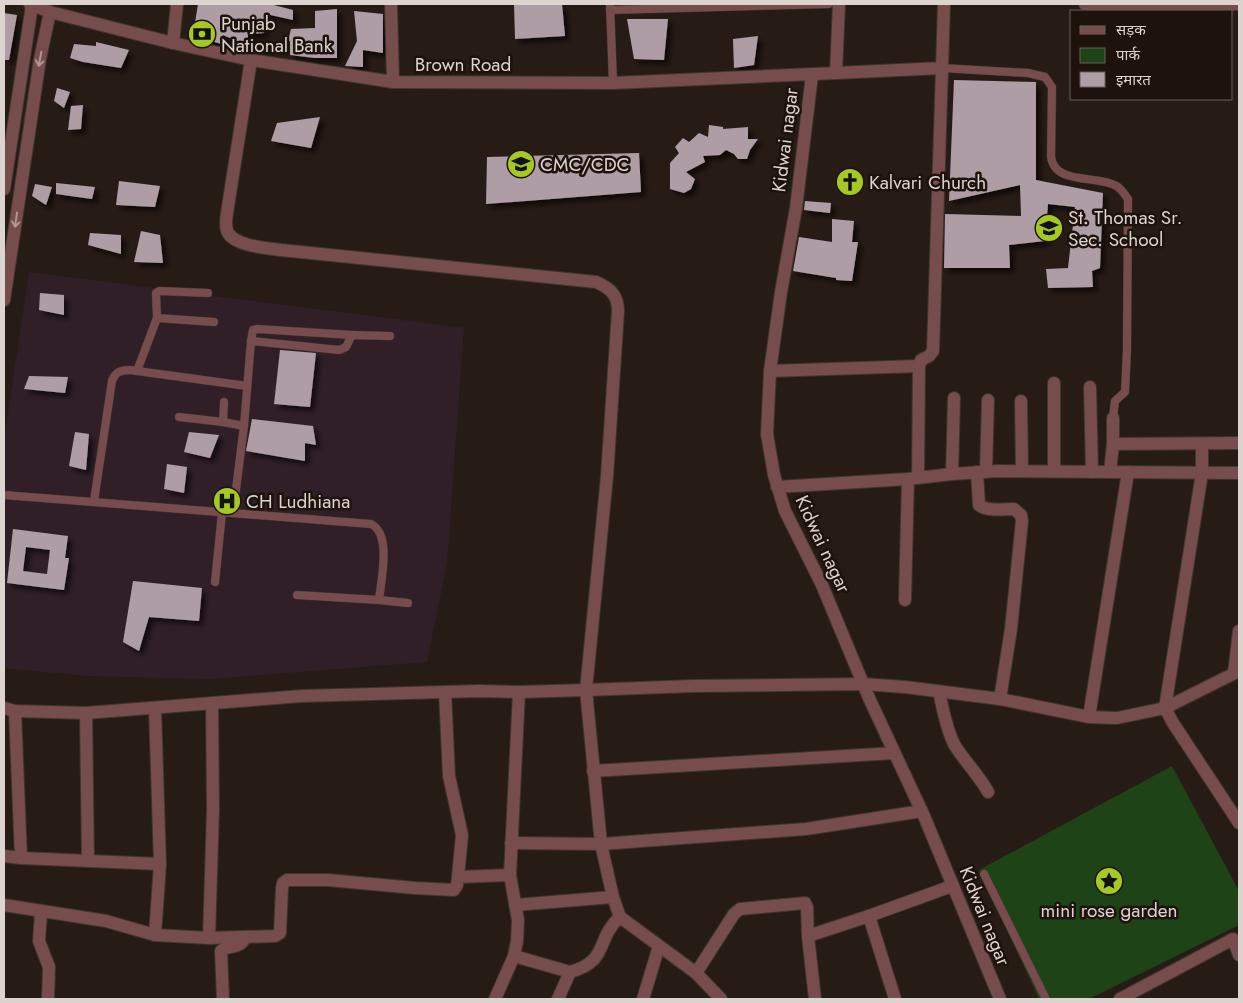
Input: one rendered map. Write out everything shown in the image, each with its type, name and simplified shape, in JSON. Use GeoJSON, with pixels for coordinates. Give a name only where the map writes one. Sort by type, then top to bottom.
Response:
{"type":"FeatureCollection","features":[{"type":"Feature","properties":{"kind":"street"},"geometry":{"type":"LineString","coordinates":[[4,189],[31,4]]}},
{"type":"Feature","properties":{"kind":"street","name":"Brown Road"},"geometry":{"type":"LineString","coordinates":[[31,4],[173,43],[252,60],[393,82],[613,83],[942,68]]}},
{"type":"Feature","properties":{"kind":"street"},"geometry":{"type":"LineString","coordinates":[[173,43],[177,4]]}},
{"type":"Feature","properties":{"kind":"street"},"geometry":{"type":"LineString","coordinates":[[391,4],[393,82]]}},
{"type":"Feature","properties":{"kind":"street"},"geometry":{"type":"LineString","coordinates":[[836,73],[839,4]]}},
{"type":"Feature","properties":{"kind":"street"},"geometry":{"type":"LineString","coordinates":[[905,600],[919,366],[921,360],[929,356],[933,351],[944,4]]}},
{"type":"Feature","properties":{"kind":"street"},"geometry":{"type":"LineString","coordinates":[[1085,4],[1239,4]]}},
{"type":"Feature","properties":{"kind":"street"},"geometry":{"type":"LineString","coordinates":[[4,298],[40,59],[50,8]]}},
{"type":"Feature","properties":{"kind":"street"},"geometry":{"type":"LineString","coordinates":[[252,60],[227,213],[226,227],[229,234],[237,241],[281,250],[596,282],[610,289],[615,295],[618,302],[618,311],[607,476],[586,690],[601,844],[613,897],[620,917],[696,973],[721,999]]}},
{"type":"Feature","properties":{"kind":"street","name":"Kidwai nagar"},"geometry":{"type":"LineString","coordinates":[[812,75],[796,208],[781,292],[770,371],[767,417],[768,442],[777,487],[785,511],[822,585],[863,684],[922,812],[1000,999]]}},
{"type":"Feature","properties":{"kind":"street"},"geometry":{"type":"LineString","coordinates":[[770,371],[919,366]]}},
{"type":"Feature","properties":{"kind":"street"},"geometry":{"type":"LineString","coordinates":[[1054,383],[1054,471]]}},
{"type":"Feature","properties":{"kind":"street"},"geometry":{"type":"LineString","coordinates":[[1090,387],[1092,472]]}},
{"type":"Feature","properties":{"kind":"street"},"geometry":{"type":"LineString","coordinates":[[952,474],[954,398]]}},
{"type":"Feature","properties":{"kind":"street"},"geometry":{"type":"LineString","coordinates":[[988,400],[978,501],[982,508],[1014,509],[1020,515],[1022,521],[1011,629],[1000,700]]}},
{"type":"Feature","properties":{"kind":"street"},"geometry":{"type":"LineString","coordinates":[[1021,401],[1022,471]]}},
{"type":"Feature","properties":{"kind":"street"},"geometry":{"type":"LineString","coordinates":[[1110,472],[1114,418]]}},
{"type":"Feature","properties":{"kind":"street"},"geometry":{"type":"LineString","coordinates":[[1113,444],[1239,443]]}},
{"type":"Feature","properties":{"kind":"street"},"geometry":{"type":"LineString","coordinates":[[1202,444],[1202,473],[1165,708],[1239,823]]}},
{"type":"Feature","properties":{"kind":"street"},"geometry":{"type":"LineString","coordinates":[[777,487],[981,472],[1239,473]]}},
{"type":"Feature","properties":{"kind":"street"},"geometry":{"type":"LineString","coordinates":[[1089,717],[1128,472]]}},
{"type":"Feature","properties":{"kind":"street"},"geometry":{"type":"LineString","coordinates":[[21,858],[9,710],[86,714],[302,696],[519,692],[692,686],[863,684],[1000,700],[1089,717],[1117,718],[1165,708],[1237,672],[1239,631]]}},
{"type":"Feature","properties":{"kind":"street"},"geometry":{"type":"LineString","coordinates":[[4,905],[114,922],[155,935],[209,938],[245,937],[279,935],[282,888],[283,883],[287,880],[328,880],[454,890],[457,885],[462,835],[449,776],[444,692]]}},
{"type":"Feature","properties":{"kind":"street"},"geometry":{"type":"LineString","coordinates":[[495,999],[514,956],[517,941],[518,920],[510,875],[519,692]]}},
{"type":"Feature","properties":{"kind":"street"},"geometry":{"type":"LineString","coordinates":[[939,692],[946,722],[954,744],[981,779],[988,792]]}},
{"type":"Feature","properties":{"kind":"street"},"geometry":{"type":"LineString","coordinates":[[209,938],[214,810],[212,703]]}},
{"type":"Feature","properties":{"kind":"street"},"geometry":{"type":"LineString","coordinates":[[154,708],[160,864],[155,935]]}},
{"type":"Feature","properties":{"kind":"street"},"geometry":{"type":"LineString","coordinates":[[86,714],[88,861]]}},
{"type":"Feature","properties":{"kind":"street"},"geometry":{"type":"LineString","coordinates":[[593,771],[894,752]]}},
{"type":"Feature","properties":{"kind":"street"},"geometry":{"type":"LineString","coordinates":[[511,843],[601,844],[806,829],[922,812]]}},
{"type":"Feature","properties":{"kind":"street"},"geometry":{"type":"LineString","coordinates":[[4,856],[160,864]]}},
{"type":"Feature","properties":{"kind":"street"},"geometry":{"type":"LineString","coordinates":[[458,877],[510,875]]}},
{"type":"Feature","properties":{"kind":"street"},"geometry":{"type":"LineString","coordinates":[[808,936],[952,886]]}},
{"type":"Feature","properties":{"kind":"street"},"geometry":{"type":"LineString","coordinates":[[515,905],[613,897]]}},
{"type":"Feature","properties":{"kind":"street"},"geometry":{"type":"LineString","coordinates":[[696,973],[734,914],[740,909],[805,903],[808,914],[808,936],[815,999]]}},
{"type":"Feature","properties":{"kind":"street"},"geometry":{"type":"LineString","coordinates":[[41,912],[39,941],[49,967],[48,999]]}},
{"type":"Feature","properties":{"kind":"street"},"geometry":{"type":"LineString","coordinates":[[869,916],[895,999]]}},
{"type":"Feature","properties":{"kind":"street"},"geometry":{"type":"LineString","coordinates":[[514,956],[570,972],[584,967],[598,955],[610,927],[620,917]]}},
{"type":"Feature","properties":{"kind":"street"},"geometry":{"type":"LineString","coordinates":[[223,999],[221,951],[244,942],[245,937]]}},
{"type":"Feature","properties":{"kind":"street"},"geometry":{"type":"LineString","coordinates":[[1120,999],[1140,994],[1236,937],[1239,955]]}},
{"type":"Feature","properties":{"kind":"street"},"geometry":{"type":"LineString","coordinates":[[643,999],[659,946]]}},
{"type":"Feature","properties":{"kind":"street"},"geometry":{"type":"LineString","coordinates":[[558,999],[570,972]]}},
{"type":"Feature","properties":{"kind":"lane"},"geometry":{"type":"LineString","coordinates":[[613,83],[610,7],[829,4]]}},
{"type":"Feature","properties":{"kind":"lane"},"geometry":{"type":"LineString","coordinates":[[942,68],[1028,74],[1045,77],[1052,88],[1051,157],[1055,168],[1063,174],[1111,184],[1122,190],[1128,199],[1125,392],[1115,401],[1114,418]]}},
{"type":"Feature","properties":{"kind":"lane"},"geometry":{"type":"LineString","coordinates":[[138,371],[156,318],[155,295],[157,292],[208,293]]}},
{"type":"Feature","properties":{"kind":"lane"},"geometry":{"type":"LineString","coordinates":[[156,318],[214,322]]}},
{"type":"Feature","properties":{"kind":"lane"},"geometry":{"type":"LineString","coordinates":[[233,513],[253,330],[257,328],[390,336]]}},
{"type":"Feature","properties":{"kind":"lane"},"geometry":{"type":"LineString","coordinates":[[251,341],[339,350],[346,347],[352,335]]}},
{"type":"Feature","properties":{"kind":"lane"},"geometry":{"type":"LineString","coordinates":[[94,502],[112,381],[119,371],[130,370],[247,386]]}},
{"type":"Feature","properties":{"kind":"lane"},"geometry":{"type":"LineString","coordinates":[[223,422],[224,402]]}},
{"type":"Feature","properties":{"kind":"lane"},"geometry":{"type":"LineString","coordinates":[[179,417],[244,426]]}},
{"type":"Feature","properties":{"kind":"lane"},"geometry":{"type":"LineString","coordinates":[[4,496],[370,524],[377,527],[383,539],[379,600]]}},
{"type":"Feature","properties":{"kind":"lane"},"geometry":{"type":"LineString","coordinates":[[216,582],[222,512]]}},
{"type":"Feature","properties":{"kind":"lane"},"geometry":{"type":"LineString","coordinates":[[297,595],[408,603]]}},
{"type":"Feature","properties":{"kind":"lane"},"geometry":{"type":"LineString","coordinates":[[984,874],[1046,999]]}},
{"type":"Feature","properties":{"kind":"shaded area","name":"CH Ludhiana"},"geometry":{"type":"Polygon","coordinates":[[[29,272],[464,328],[447,563],[427,662],[209,679],[87,676],[4,668],[4,440],[29,272]]]}},
{"type":"Feature","properties":{"kind":"green space","name":"mini rose garden"},"geometry":{"type":"Polygon","coordinates":[[[1172,766],[1239,891],[1239,925],[1089,999],[1039,999],[979,870],[1172,766]]]}},
{"type":"Feature","properties":{"kind":"building"},"geometry":{"type":"Polygon","coordinates":[[[198,4],[270,4],[293,10],[293,20],[266,14],[264,33],[248,34],[248,46],[223,35],[221,44],[193,35],[198,4]]]}},
{"type":"Feature","properties":{"kind":"building"},"geometry":{"type":"Polygon","coordinates":[[[514,4],[562,4],[565,36],[515,39],[514,4]]]}},
{"type":"Feature","properties":{"kind":"building"},"geometry":{"type":"Polygon","coordinates":[[[337,9],[337,58],[290,55],[290,41],[288,41],[291,29],[315,28],[315,11],[337,9]]]}},
{"type":"Feature","properties":{"kind":"building"},"geometry":{"type":"Polygon","coordinates":[[[354,11],[383,14],[383,53],[363,50],[363,67],[345,66],[357,41],[354,11]]]}},
{"type":"Feature","properties":{"kind":"building"},"geometry":{"type":"Polygon","coordinates":[[[4,13],[17,15],[9,60],[4,60],[4,13]]]}},
{"type":"Feature","properties":{"kind":"building"},"geometry":{"type":"Polygon","coordinates":[[[627,19],[668,19],[664,60],[634,59],[627,19]]]}},
{"type":"Feature","properties":{"kind":"building"},"geometry":{"type":"Polygon","coordinates":[[[758,36],[754,65],[734,68],[733,39],[758,36]]]}},
{"type":"Feature","properties":{"kind":"building"},"geometry":{"type":"Polygon","coordinates":[[[96,42],[129,50],[121,68],[70,58],[74,44],[96,46],[96,42]]]}},
{"type":"Feature","properties":{"kind":"building"},"geometry":{"type":"Polygon","coordinates":[[[954,80],[1036,82],[1036,180],[1103,193],[1100,268],[1092,271],[1093,287],[1048,288],[1046,269],[1068,268],[1075,207],[1048,204],[1045,241],[1009,245],[1010,268],[944,268],[945,214],[1021,216],[1020,185],[949,201],[954,80]]]}},
{"type":"Feature","properties":{"kind":"building"},"geometry":{"type":"Polygon","coordinates":[[[57,88],[70,92],[64,108],[54,101],[57,88]]]}},
{"type":"Feature","properties":{"kind":"building"},"geometry":{"type":"Polygon","coordinates":[[[83,105],[81,129],[68,130],[71,106],[83,105]]]}},
{"type":"Feature","properties":{"kind":"building"},"geometry":{"type":"Polygon","coordinates":[[[320,117],[311,148],[271,141],[277,123],[320,117]]]}},
{"type":"Feature","properties":{"kind":"building"},"geometry":{"type":"Polygon","coordinates":[[[709,125],[723,127],[723,129],[748,127],[748,139],[758,139],[750,150],[747,159],[738,159],[734,154],[726,150],[720,155],[703,156],[705,162],[686,172],[695,179],[691,189],[684,193],[670,189],[670,163],[679,153],[675,147],[683,138],[689,142],[699,133],[708,137],[709,125]]]}},
{"type":"Feature","properties":{"kind":"building"},"geometry":{"type":"Polygon","coordinates":[[[639,153],[641,192],[486,204],[487,157],[639,153]]]}},
{"type":"Feature","properties":{"kind":"building"},"geometry":{"type":"Polygon","coordinates":[[[119,181],[160,186],[155,207],[116,205],[119,181]]]}},
{"type":"Feature","properties":{"kind":"building"},"geometry":{"type":"Polygon","coordinates":[[[56,183],[95,187],[92,199],[56,194],[56,183]]]}},
{"type":"Feature","properties":{"kind":"building"},"geometry":{"type":"Polygon","coordinates":[[[35,184],[52,187],[46,205],[32,196],[35,184]]]}},
{"type":"Feature","properties":{"kind":"building"},"geometry":{"type":"Polygon","coordinates":[[[805,201],[831,203],[830,213],[804,210],[805,201]]]}},
{"type":"Feature","properties":{"kind":"building"},"geometry":{"type":"Polygon","coordinates":[[[832,219],[854,221],[852,242],[858,242],[852,281],[836,280],[836,278],[793,271],[799,237],[832,242],[832,219]]]}},
{"type":"Feature","properties":{"kind":"building"},"geometry":{"type":"Polygon","coordinates":[[[141,231],[160,235],[163,263],[134,262],[141,231]]]}},
{"type":"Feature","properties":{"kind":"building"},"geometry":{"type":"Polygon","coordinates":[[[90,233],[121,235],[121,254],[88,245],[90,233]]]}},
{"type":"Feature","properties":{"kind":"building"},"geometry":{"type":"Polygon","coordinates":[[[40,293],[64,295],[64,315],[39,310],[40,293]]]}},
{"type":"Feature","properties":{"kind":"building"},"geometry":{"type":"Polygon","coordinates":[[[280,350],[316,353],[310,407],[274,404],[280,350]]]}},
{"type":"Feature","properties":{"kind":"building"},"geometry":{"type":"Polygon","coordinates":[[[29,376],[68,377],[65,393],[24,389],[29,376]]]}},
{"type":"Feature","properties":{"kind":"building"},"geometry":{"type":"Polygon","coordinates":[[[252,419],[313,426],[316,445],[305,443],[305,461],[246,451],[252,419]]]}},
{"type":"Feature","properties":{"kind":"building"},"geometry":{"type":"Polygon","coordinates":[[[75,432],[89,434],[86,470],[69,466],[75,432]]]}},
{"type":"Feature","properties":{"kind":"building"},"geometry":{"type":"Polygon","coordinates":[[[189,432],[219,435],[210,458],[184,452],[189,432]]]}},
{"type":"Feature","properties":{"kind":"building"},"geometry":{"type":"Polygon","coordinates":[[[167,464],[187,467],[184,493],[164,489],[167,464]]]}},
{"type":"Feature","properties":{"kind":"building"},"geometry":{"type":"Polygon","coordinates":[[[13,529],[68,536],[65,558],[69,558],[64,590],[7,583],[13,529]],[[26,547],[23,571],[47,574],[50,550],[26,547]]]}},
{"type":"Feature","properties":{"kind":"building"},"geometry":{"type":"Polygon","coordinates":[[[133,581],[202,588],[199,621],[149,617],[139,651],[123,642],[133,581]]]}},
{"type":"Feature","properties":{"kind":"place","name":"Punjab National Bank"},"geometry":{"type":"Point","coordinates":[202,34]}},
{"type":"Feature","properties":{"kind":"place","name":"CMC/CDC"},"geometry":{"type":"Point","coordinates":[521,164]}},
{"type":"Feature","properties":{"kind":"place","name":"Kalvari Church"},"geometry":{"type":"Point","coordinates":[850,182]}},
{"type":"Feature","properties":{"kind":"place","name":"St. Thomas Sr. Sec. School"},"geometry":{"type":"Point","coordinates":[1049,228]}},
{"type":"Feature","properties":{"kind":"place","name":"CH Ludhiana"},"geometry":{"type":"Point","coordinates":[227,501]}},
{"type":"Feature","properties":{"kind":"place","name":"mini rose garden"},"geometry":{"type":"Point","coordinates":[1109,881]}}]}
